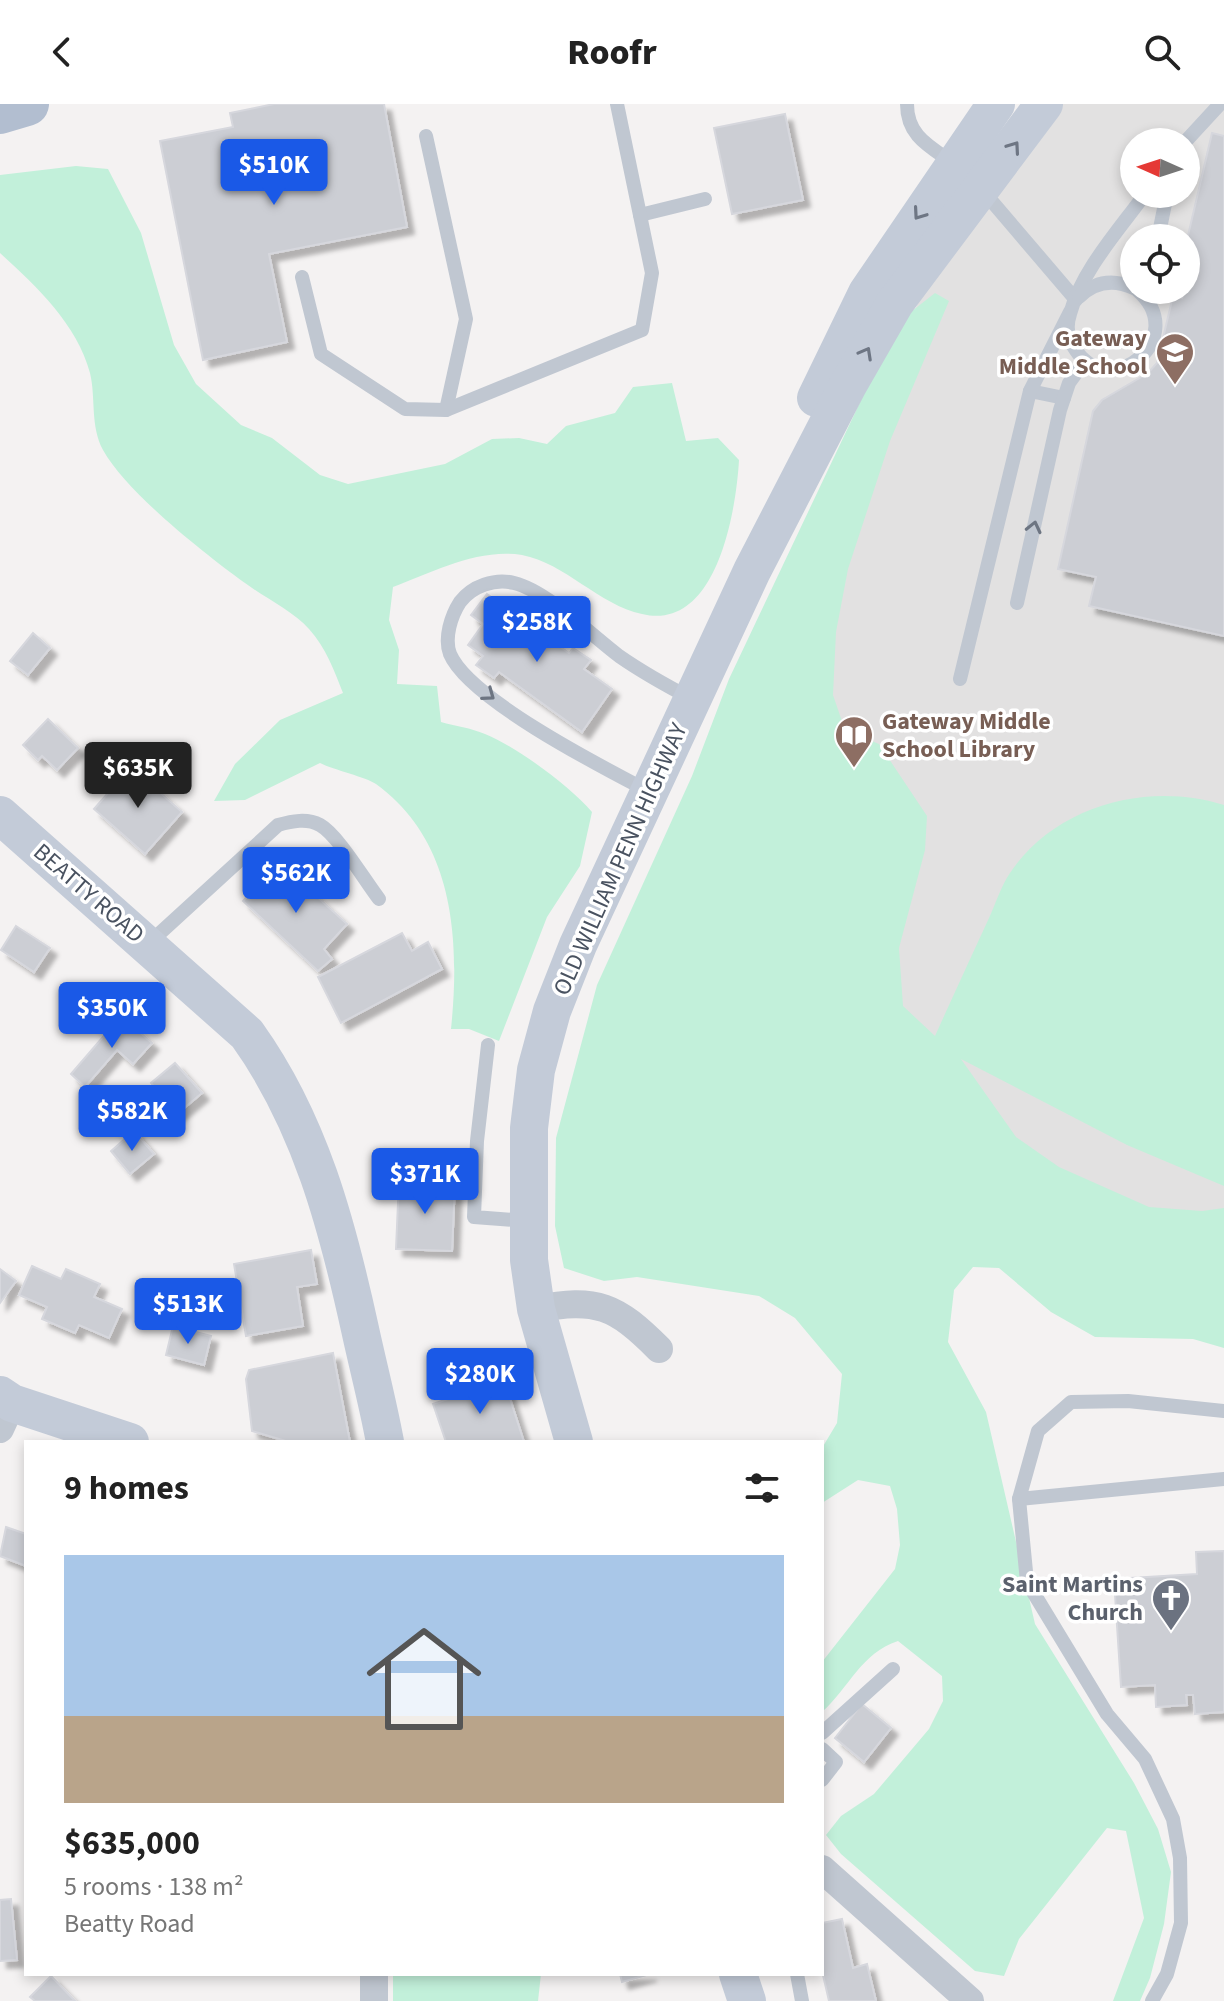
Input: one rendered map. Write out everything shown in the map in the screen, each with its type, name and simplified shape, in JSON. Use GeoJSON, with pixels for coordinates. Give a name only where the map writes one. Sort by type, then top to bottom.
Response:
{"type":"FeatureCollection","features":[{"type":"Feature","properties":{"kind":"main road"},"geometry":{"type":"LineString","coordinates":[[0,112],[27,104]]}},
{"type":"Feature","properties":{"kind":"main road","name":"OLD WILLIAM PENN HIGHWAY"},"geometry":{"type":"LineString","coordinates":[[968,177],[996,104]]}},
{"type":"Feature","properties":{"kind":"main road","name":"OLD WILLIAM PENN HIGHWAY"},"geometry":{"type":"LineString","coordinates":[[573,1440],[536,1309],[528,1221],[529,1128],[534,1085],[552,1011],[578,945],[752,571],[794,450],[842,339],[867,293],[968,177],[1044,104]]}},
{"type":"Feature","properties":{"kind":"main road","name":"BEATTY ROAD"},"geometry":{"type":"LineString","coordinates":[[0,815],[247,1034],[271,1068],[299,1122],[326,1192],[343,1252],[385,1440]]}},
{"type":"Feature","properties":{"kind":"main road"},"geometry":{"type":"LineString","coordinates":[[4,1409],[105,1438]]}},
{"type":"Feature","properties":{"kind":"main road"},"geometry":{"type":"LineString","coordinates":[[739,1976],[747,2001]]}},
{"type":"Feature","properties":{"kind":"street"},"geometry":{"type":"LineString","coordinates":[[536,1309],[567,1303],[598,1305],[628,1318],[659,1349]]}},
{"type":"Feature","properties":{"kind":"street"},"geometry":{"type":"LineString","coordinates":[[824,1871],[970,2001]]}},
{"type":"Feature","properties":{"kind":"street"},"geometry":{"type":"LineString","coordinates":[[374,1976],[374,2001]]}},
{"type":"Feature","properties":{"kind":"lane"},"geometry":{"type":"LineString","coordinates":[[907,104],[908,122],[915,136],[968,177],[1073,306]]}},
{"type":"Feature","properties":{"kind":"lane"},"geometry":{"type":"LineString","coordinates":[[1198,128],[1220,104]]}},
{"type":"Feature","properties":{"kind":"lane"},"geometry":{"type":"LineString","coordinates":[[302,277],[321,354],[405,409],[446,410],[642,330],[652,273],[620,105]]}},
{"type":"Feature","properties":{"kind":"lane"},"geometry":{"type":"LineString","coordinates":[[426,136],[466,319],[446,410]]}},
{"type":"Feature","properties":{"kind":"lane"},"geometry":{"type":"LineString","coordinates":[[640,215],[705,199]]}},
{"type":"Feature","properties":{"kind":"lane"},"geometry":{"type":"LineString","coordinates":[[960,679],[1030,391],[1098,259],[1135,208]]}},
{"type":"Feature","properties":{"kind":"lane"},"geometry":{"type":"LineString","coordinates":[[1120,285],[1111,282],[1098,284],[1073,306],[1070,339],[1085,361],[1110,370],[1137,362],[1154,338],[1155,324],[1147,304]]}},
{"type":"Feature","properties":{"kind":"lane"},"geometry":{"type":"LineString","coordinates":[[1017,603],[1064,398],[1069,383],[1085,361]]}},
{"type":"Feature","properties":{"kind":"lane"},"geometry":{"type":"LineString","coordinates":[[1030,391],[1064,398]]}},
{"type":"Feature","properties":{"kind":"lane"},"geometry":{"type":"LineString","coordinates":[[649,792],[590,761],[483,693],[459,668],[449,652],[449,626],[461,601],[475,589],[490,582],[513,582],[534,592],[622,658],[692,699]]}},
{"type":"Feature","properties":{"kind":"lane"},"geometry":{"type":"LineString","coordinates":[[147,944],[278,825],[291,821],[307,821],[323,827],[379,899]]}},
{"type":"Feature","properties":{"kind":"lane"},"geometry":{"type":"LineString","coordinates":[[488,1045],[477,1141],[474,1217],[528,1221]]}},
{"type":"Feature","properties":{"kind":"lane"},"geometry":{"type":"LineString","coordinates":[[1152,2001],[1167,1974],[1181,1923],[1180,1858],[1173,1819],[1145,1759],[1107,1714],[1027,1582],[1019,1499],[1038,1431],[1071,1402],[1128,1401],[1224,1411]]}},
{"type":"Feature","properties":{"kind":"lane"},"geometry":{"type":"LineString","coordinates":[[1019,1499],[1224,1479]]}},
{"type":"Feature","properties":{"kind":"lane"},"geometry":{"type":"LineString","coordinates":[[824,1731],[893,1669]]}},
{"type":"Feature","properties":{"kind":"lane"},"geometry":{"type":"LineString","coordinates":[[824,1751],[836,1762],[824,1777]]}},
{"type":"Feature","properties":{"kind":"lane"},"geometry":{"type":"LineString","coordinates":[[797,1976],[802,2001]]}},
{"type":"Feature","properties":{"kind":"shaded area"},"geometry":{"type":"Polygon","coordinates":[[[1052,104],[1224,104],[1224,1248],[1012,1185],[866,955],[796,694],[892,352],[943,257],[1052,104]]]}},
{"type":"Feature","properties":{"kind":"green space"},"geometry":{"type":"Polygon","coordinates":[[[76,166],[108,169],[141,233],[174,345],[196,384],[241,425],[272,438],[320,475],[348,484],[445,464],[492,439],[519,438],[547,444],[566,426],[615,413],[633,387],[672,383],[686,441],[718,438],[739,460],[733,509],[717,564],[704,587],[688,605],[667,615],[642,614],[626,609],[553,566],[522,555],[472,558],[393,587],[389,620],[399,650],[397,684],[437,686],[441,722],[480,732],[512,748],[557,779],[592,812],[580,866],[547,917],[499,1041],[469,1029],[451,1029],[454,996],[452,928],[437,863],[422,834],[402,807],[376,784],[320,763],[245,800],[214,801],[235,764],[280,720],[343,693],[325,652],[302,622],[189,540],[114,467],[99,441],[90,373],[76,338],[54,307],[0,253],[0,175],[76,166]]]}},
{"type":"Feature","properties":{"kind":"green space"},"geometry":{"type":"Polygon","coordinates":[[[935,293],[949,301],[890,441],[848,569],[836,632],[833,695],[845,730],[879,744],[927,816],[925,850],[899,948],[903,1006],[935,1036],[1007,878],[1029,850],[1052,830],[1106,804],[1135,798],[1195,798],[1224,805],[1224,1186],[1127,1145],[961,1059],[1016,1137],[1059,1167],[1149,1207],[1202,1211],[1224,1208],[1224,1348],[1193,1339],[1095,1337],[1051,1312],[999,1268],[973,1267],[954,1290],[948,1342],[986,1412],[1035,1624],[1134,1783],[1158,1829],[1171,1872],[1164,1924],[1150,1978],[1140,2001],[1113,2001],[1144,1918],[1126,1831],[1107,1828],[1019,1939],[1004,1976],[975,1971],[841,1854],[826,1835],[841,1816],[874,1794],[929,1729],[943,1701],[942,1676],[898,1641],[865,1662],[824,1710],[824,1659],[895,1569],[900,1545],[897,1509],[890,1486],[858,1480],[824,1502],[824,1445],[837,1423],[842,1374],[795,1318],[759,1296],[637,1277],[604,1281],[564,1268],[555,1226],[556,1138],[597,985],[692,776],[729,679],[898,322],[935,293]]]}},
{"type":"Feature","properties":{"kind":"green space"},"geometry":{"type":"Polygon","coordinates":[[[393,1976],[541,1976],[538,2001],[393,2001],[393,1976]]]}},
{"type":"Feature","properties":{"kind":"building"},"geometry":{"type":"Polygon","coordinates":[[[274,104],[384,104],[407,227],[269,254],[287,342],[203,360],[160,141],[233,127],[230,113],[274,104]]]}},
{"type":"Feature","properties":{"kind":"building"},"geometry":{"type":"Polygon","coordinates":[[[785,114],[803,200],[732,214],[714,128],[785,114]]]}},
{"type":"Feature","properties":{"kind":"building","name":"Gateway Middle School"},"geometry":{"type":"Polygon","coordinates":[[[1212,133],[1224,136],[1224,636],[1089,606],[1096,577],[1058,569],[1093,411],[1102,400],[1148,373],[1157,363],[1171,304],[1200,304],[1200,224],[1191,224],[1194,208],[1200,208],[1200,184],[1212,133]]]}},
{"type":"Feature","properties":{"kind":"building"},"geometry":{"type":"Polygon","coordinates":[[[487,594],[569,653],[573,648],[591,660],[584,669],[612,689],[582,732],[499,672],[494,678],[476,665],[483,656],[468,645],[483,624],[471,615],[487,594]]]}},
{"type":"Feature","properties":{"kind":"building"},"geometry":{"type":"Polygon","coordinates":[[[33,633],[50,648],[28,675],[10,661],[33,633]]]}},
{"type":"Feature","properties":{"kind":"building"},"geometry":{"type":"Polygon","coordinates":[[[48,719],[78,748],[57,770],[42,756],[38,760],[23,745],[48,719]]]}},
{"type":"Feature","properties":{"kind":"building"},"geometry":{"type":"Polygon","coordinates":[[[131,767],[182,812],[145,854],[94,809],[131,767]]]}},
{"type":"Feature","properties":{"kind":"building"},"geometry":{"type":"Polygon","coordinates":[[[279,862],[347,924],[324,949],[332,959],[318,971],[243,901],[279,862]]]}},
{"type":"Feature","properties":{"kind":"building"},"geometry":{"type":"Polygon","coordinates":[[[16,926],[50,948],[34,972],[1,950],[16,926]]]}},
{"type":"Feature","properties":{"kind":"building"},"geometry":{"type":"Polygon","coordinates":[[[402,933],[412,951],[428,942],[442,969],[341,1023],[318,977],[402,933]]]}},
{"type":"Feature","properties":{"kind":"building"},"geometry":{"type":"Polygon","coordinates":[[[121,1016],[152,1043],[133,1064],[117,1050],[85,1087],[71,1074],[121,1016]]]}},
{"type":"Feature","properties":{"kind":"building"},"geometry":{"type":"Polygon","coordinates":[[[175,1063],[202,1093],[177,1114],[151,1083],[175,1063]]]}},
{"type":"Feature","properties":{"kind":"building"},"geometry":{"type":"Polygon","coordinates":[[[134,1131],[154,1154],[130,1174],[111,1151],[134,1131]]]}},
{"type":"Feature","properties":{"kind":"building"},"geometry":{"type":"Polygon","coordinates":[[[399,1180],[455,1183],[452,1251],[396,1249],[399,1180]]]}},
{"type":"Feature","properties":{"kind":"building"},"geometry":{"type":"Polygon","coordinates":[[[311,1250],[317,1284],[297,1287],[303,1326],[246,1336],[234,1264],[311,1250]]]}},
{"type":"Feature","properties":{"kind":"building"},"geometry":{"type":"Polygon","coordinates":[[[32,1266],[61,1279],[66,1269],[100,1284],[94,1297],[122,1309],[109,1338],[79,1325],[75,1333],[42,1319],[47,1307],[19,1295],[32,1266]]]}},
{"type":"Feature","properties":{"kind":"building"},"geometry":{"type":"Polygon","coordinates":[[[0,1269],[16,1281],[0,1303],[0,1269]]]}},
{"type":"Feature","properties":{"kind":"building"},"geometry":{"type":"Polygon","coordinates":[[[173,1326],[211,1336],[204,1365],[166,1355],[173,1326]]]}},
{"type":"Feature","properties":{"kind":"building"},"geometry":{"type":"Polygon","coordinates":[[[333,1353],[350,1440],[282,1440],[252,1431],[246,1379],[249,1370],[333,1353]]]}},
{"type":"Feature","properties":{"kind":"building"},"geometry":{"type":"Polygon","coordinates":[[[504,1380],[523,1440],[445,1440],[433,1404],[504,1380]]]}},
{"type":"Feature","properties":{"kind":"building"},"geometry":{"type":"Polygon","coordinates":[[[6,1527],[24,1533],[24,1565],[0,1556],[6,1527]]]}},
{"type":"Feature","properties":{"kind":"building","name":"Saint Martins Church"},"geometry":{"type":"Polygon","coordinates":[[[1224,1551],[1224,1712],[1195,1714],[1193,1695],[1186,1695],[1187,1705],[1156,1707],[1155,1685],[1121,1687],[1114,1579],[1197,1574],[1196,1552],[1224,1551]]]}},
{"type":"Feature","properties":{"kind":"building"},"geometry":{"type":"Polygon","coordinates":[[[862,1704],[891,1728],[864,1762],[835,1738],[862,1704]]]}},
{"type":"Feature","properties":{"kind":"building"},"geometry":{"type":"Polygon","coordinates":[[[11,1899],[17,1960],[0,1961],[0,1900],[11,1899]]]}},
{"type":"Feature","properties":{"kind":"building"},"geometry":{"type":"Polygon","coordinates":[[[842,1919],[853,1968],[867,1964],[876,2001],[829,2001],[823,1976],[824,1923],[842,1919]]]}},
{"type":"Feature","properties":{"kind":"building"},"geometry":{"type":"Polygon","coordinates":[[[51,1976],[75,2001],[35,2001],[30,1997],[51,1976]]]}},
{"type":"Feature","properties":{"kind":"building"},"geometry":{"type":"Polygon","coordinates":[[[620,1976],[643,1976],[622,1982],[620,1976]]]}},
{"type":"Feature","properties":{"kind":"place","name":"Gateway Middle School"},"geometry":{"type":"Point","coordinates":[1175,386]}},
{"type":"Feature","properties":{"kind":"place","name":"Gateway Middle School Library"},"geometry":{"type":"Point","coordinates":[854,769]}},
{"type":"Feature","properties":{"kind":"place","name":"Saint Martins Church"},"geometry":{"type":"Point","coordinates":[1171,1632]}}]}
